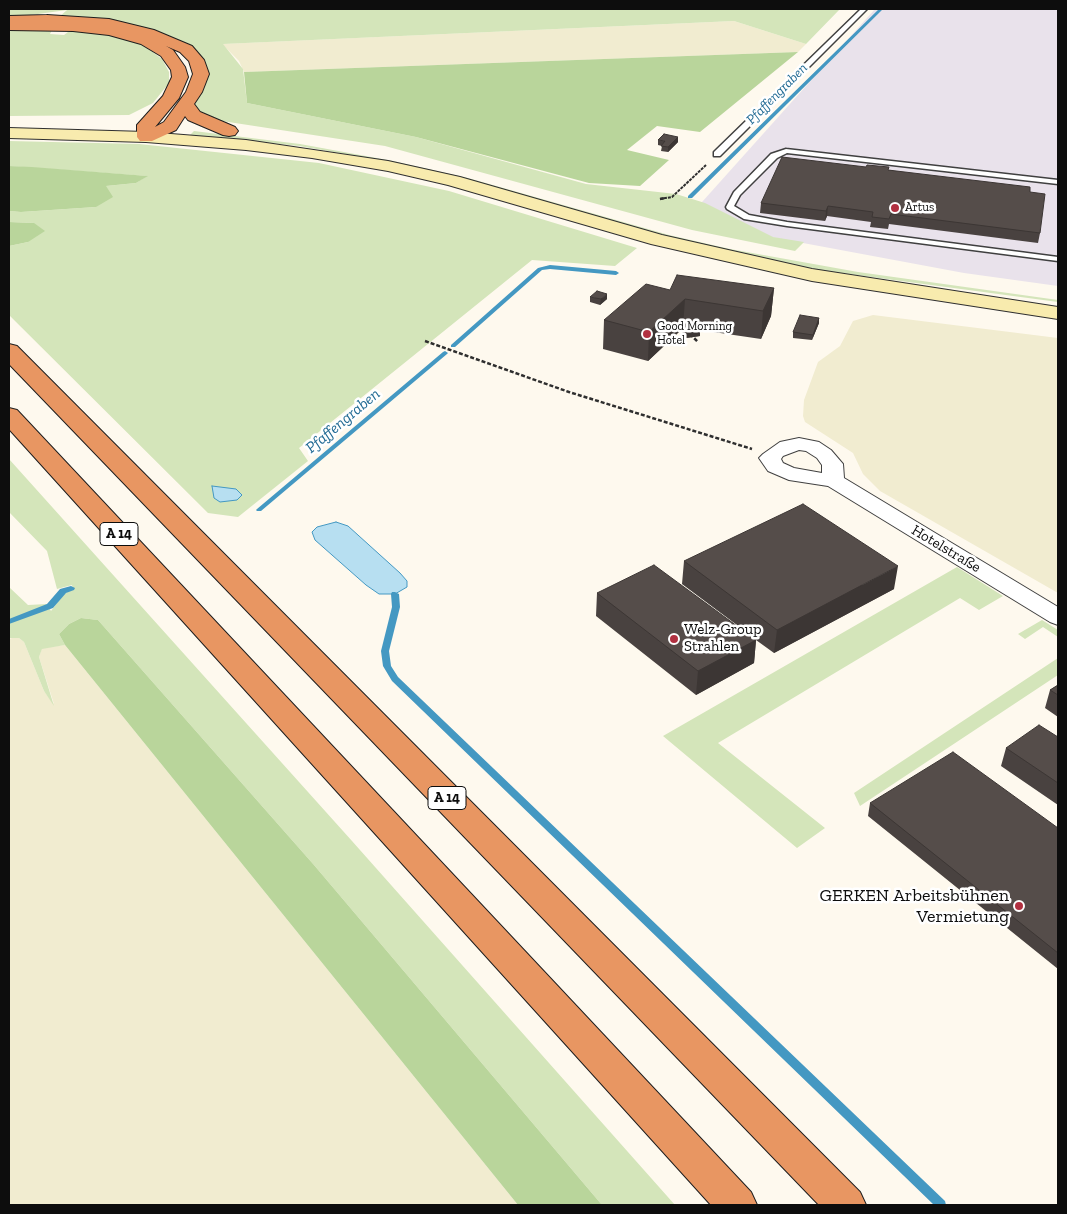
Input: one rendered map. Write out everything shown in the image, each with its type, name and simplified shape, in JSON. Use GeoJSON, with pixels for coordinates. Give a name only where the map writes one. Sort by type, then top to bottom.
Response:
{"type":"FeatureCollection","features":[{"type":"Feature","properties":{"kind":"highway"},"geometry":{"type":"LineString","coordinates":[[9,20],[47,19],[108,24],[149,33],[186,49],[196,60],[201,74],[186,105],[170,126],[146,131]]}},
{"type":"Feature","properties":{"kind":"highway"},"geometry":{"type":"LineString","coordinates":[[9,26],[88,27],[132,36],[158,46],[173,59],[179,70],[180,77],[171,98],[146,131]]}},
{"type":"Feature","properties":{"kind":"highway"},"geometry":{"type":"LineString","coordinates":[[186,105],[194,116],[229,131]]}},
{"type":"Feature","properties":{"kind":"highway","name":"A 14"},"geometry":{"type":"LineString","coordinates":[[9,351],[846,1205]]}},
{"type":"Feature","properties":{"kind":"highway","name":"A 14"},"geometry":{"type":"LineString","coordinates":[[9,415],[737,1205]]}},
{"type":"Feature","properties":{"kind":"main road"},"geometry":{"type":"LineString","coordinates":[[9,122],[146,131],[388,166],[453,181],[582,219],[726,257],[898,290],[1058,313]]}},
{"type":"Feature","properties":{"kind":"main road"},"geometry":{"type":"LineString","coordinates":[[170,126],[229,131],[344,148],[416,162],[626,219],[818,262],[1058,298]]}},
{"type":"Feature","properties":{"kind":"main road"},"geometry":{"type":"LineString","coordinates":[[9,134],[146,131]]}},
{"type":"Feature","properties":{"kind":"street"},"geometry":{"type":"LineString","coordinates":[[770,458],[787,446],[799,444],[812,446],[824,454],[832,464],[834,481]]}},
{"type":"Feature","properties":{"kind":"street","name":"Hotelstraße"},"geometry":{"type":"LineString","coordinates":[[770,458],[775,467],[789,474],[834,481],[1058,616]]}},
{"type":"Feature","properties":{"kind":"lane"},"geometry":{"type":"LineString","coordinates":[[717,154],[864,9]]}},
{"type":"Feature","properties":{"kind":"lane"},"geometry":{"type":"LineString","coordinates":[[1058,182],[786,151],[779,152],[768,162],[737,194],[730,207],[739,214],[772,222],[1058,259]]}},
{"type":"Feature","properties":{"kind":"path"},"geometry":{"type":"LineString","coordinates":[[529,9],[577,9]]}},
{"type":"Feature","properties":{"kind":"path"},"geometry":{"type":"LineString","coordinates":[[660,199],[672,198],[717,154]]}},
{"type":"Feature","properties":{"kind":"path"},"geometry":{"type":"LineString","coordinates":[[689,333],[698,342]]}},
{"type":"Feature","properties":{"kind":"path"},"geometry":{"type":"LineString","coordinates":[[425,341],[569,392],[754,450],[770,458]]}},
{"type":"Feature","properties":{"kind":"shaded area"},"geometry":{"type":"Polygon","coordinates":[[[875,9],[1058,9],[1058,286],[964,273],[685,221],[875,9]]]}},
{"type":"Feature","properties":{"kind":"shaded area"},"geometry":{"type":"Polygon","coordinates":[[[734,21],[806,44],[798,52],[244,72],[239,61],[222,44],[734,21]]]}},
{"type":"Feature","properties":{"kind":"shaded area"},"geometry":{"type":"Polygon","coordinates":[[[873,315],[1058,338],[1058,593],[880,491],[863,474],[853,453],[805,422],[803,416],[804,400],[818,362],[840,346],[853,321],[873,315]]]}},
{"type":"Feature","properties":{"kind":"shaded area"},"geometry":{"type":"Polygon","coordinates":[[[19,638],[24,642],[44,691],[54,704],[39,657],[42,648],[65,645],[518,1205],[9,1205],[9,639],[19,638]]]}},
{"type":"Feature","properties":{"kind":"green space"},"geometry":{"type":"Polygon","coordinates":[[[9,9],[840,9],[806,44],[734,21],[223,44],[243,69],[247,103],[416,137],[586,184],[676,194],[705,203],[773,237],[804,242],[795,251],[692,230],[385,146],[222,121],[205,116],[198,112],[195,104],[201,84],[191,51],[59,17],[67,10],[9,18],[9,9]]]}},
{"type":"Feature","properties":{"kind":"green space"},"geometry":{"type":"Polygon","coordinates":[[[9,28],[53,28],[50,34],[64,35],[72,29],[87,29],[138,41],[162,59],[169,72],[169,83],[153,103],[129,115],[9,116],[9,28]]]}},
{"type":"Feature","properties":{"kind":"green space"},"geometry":{"type":"Polygon","coordinates":[[[798,52],[700,132],[657,126],[627,150],[669,160],[640,186],[589,183],[416,137],[247,103],[244,72],[798,52]]]}},
{"type":"Feature","properties":{"kind":"green space"},"geometry":{"type":"Polygon","coordinates":[[[194,131],[300,144],[393,161],[468,178],[669,235],[730,249],[858,272],[1058,300],[1058,302],[804,268],[667,237],[392,162],[299,146],[190,135],[194,131]]]}},
{"type":"Feature","properties":{"kind":"green space"},"geometry":{"type":"Polygon","coordinates":[[[9,141],[139,144],[319,163],[449,191],[637,248],[615,266],[532,260],[299,448],[308,461],[238,517],[208,513],[9,315],[9,246],[28,242],[34,223],[9,222],[9,211],[21,212],[96,207],[106,186],[136,183],[147,176],[9,166],[9,141]]]}},
{"type":"Feature","properties":{"kind":"green space"},"geometry":{"type":"Polygon","coordinates":[[[9,166],[148,176],[136,183],[106,186],[113,197],[96,207],[21,212],[9,211],[9,166]]]}},
{"type":"Feature","properties":{"kind":"green space"},"geometry":{"type":"Polygon","coordinates":[[[9,222],[34,223],[45,231],[28,242],[9,246],[9,222]]]}},
{"type":"Feature","properties":{"kind":"green space"},"geometry":{"type":"Polygon","coordinates":[[[9,459],[675,1205],[602,1205],[314,865],[98,620],[81,618],[69,624],[59,634],[65,645],[42,649],[39,657],[54,706],[44,691],[24,642],[19,638],[9,638],[9,587],[28,605],[47,604],[51,611],[64,594],[73,589],[72,585],[57,589],[47,551],[9,512],[9,459]]]}},
{"type":"Feature","properties":{"kind":"green space"},"geometry":{"type":"Polygon","coordinates":[[[957,567],[1003,596],[979,610],[960,598],[718,743],[825,828],[797,848],[663,736],[957,567]]]}},
{"type":"Feature","properties":{"kind":"green space"},"geometry":{"type":"Polygon","coordinates":[[[81,618],[98,620],[314,865],[602,1205],[518,1205],[65,645],[59,634],[69,624],[81,618]]]}},
{"type":"Feature","properties":{"kind":"green space"},"geometry":{"type":"Polygon","coordinates":[[[1042,620],[1058,630],[1058,637],[1043,627],[1025,639],[1018,634],[1042,620]]]}},
{"type":"Feature","properties":{"kind":"green space"},"geometry":{"type":"Polygon","coordinates":[[[1058,658],[1058,675],[860,806],[854,793],[1058,658]]]}},
{"type":"Feature","properties":{"kind":"water"},"geometry":{"type":"Polygon","coordinates":[[[212,486],[236,489],[242,495],[237,500],[220,502],[214,498],[212,486]]]}},
{"type":"Feature","properties":{"kind":"water"},"geometry":{"type":"Polygon","coordinates":[[[336,522],[348,526],[400,573],[407,581],[407,587],[395,594],[379,594],[366,585],[315,540],[312,532],[317,527],[336,522]]]}},
{"type":"Feature","properties":{"kind":"building"},"geometry":{"type":"Polygon","coordinates":[[[664,134],[678,137],[668,147],[661,146],[665,141],[658,140],[664,134]]]}},
{"type":"Feature","properties":{"kind":"building","name":"Artus"},"geometry":{"type":"Polygon","coordinates":[[[782,157],[866,167],[867,165],[889,167],[888,170],[1030,187],[1030,192],[1045,194],[1040,233],[891,214],[889,219],[872,217],[873,212],[828,206],[826,211],[761,203],[782,157]]]}},
{"type":"Feature","properties":{"kind":"building"},"geometry":{"type":"Polygon","coordinates":[[[677,275],[774,288],[763,311],[685,299],[649,332],[604,320],[646,284],[670,290],[677,275]]]}},
{"type":"Feature","properties":{"kind":"building"},"geometry":{"type":"Polygon","coordinates":[[[597,291],[607,294],[601,299],[590,297],[597,291]]]}},
{"type":"Feature","properties":{"kind":"building"},"geometry":{"type":"Polygon","coordinates":[[[800,315],[819,318],[813,335],[793,332],[800,315]]]}},
{"type":"Feature","properties":{"kind":"building"},"geometry":{"type":"Polygon","coordinates":[[[684,322],[691,323],[700,330],[687,333],[681,324],[684,322]]]}},
{"type":"Feature","properties":{"kind":"building"},"geometry":{"type":"Polygon","coordinates":[[[803,504],[898,566],[777,630],[684,561],[803,504]]]}},
{"type":"Feature","properties":{"kind":"building"},"geometry":{"type":"Polygon","coordinates":[[[654,565],[756,640],[698,671],[597,593],[654,565]]]}},
{"type":"Feature","properties":{"kind":"building"},"geometry":{"type":"Polygon","coordinates":[[[1058,685],[1058,695],[1050,690],[1058,685]]]}},
{"type":"Feature","properties":{"kind":"building"},"geometry":{"type":"Polygon","coordinates":[[[1039,725],[1058,737],[1058,783],[1006,748],[1039,725]]]}},
{"type":"Feature","properties":{"kind":"building","name":"GERKEN Arbeitsbühnen Vermietung"},"geometry":{"type":"Polygon","coordinates":[[[953,752],[1058,828],[1058,953],[870,803],[953,752]]]}},
{"type":"Feature","properties":{"kind":"waterway","name":"Pfaffengraben"},"geometry":{"type":"LineString","coordinates":[[690,197],[881,9]]}},
{"type":"Feature","properties":{"kind":"waterway","name":"Pfaffengraben"},"geometry":{"type":"LineString","coordinates":[[453,346],[540,269],[550,267],[616,273]]}},
{"type":"Feature","properties":{"kind":"waterway","name":"Pfaffengraben"},"geometry":{"type":"LineString","coordinates":[[259,510],[445,353]]}},
{"type":"Feature","properties":{"kind":"waterway","name":"Pfaffengraben"},"geometry":{"type":"LineString","coordinates":[[9,622],[50,606],[63,591],[71,588]]}},
{"type":"Feature","properties":{"kind":"waterway"},"geometry":{"type":"LineString","coordinates":[[395,594],[396,607],[385,651],[387,666],[395,679],[941,1205]]}},
{"type":"Feature","properties":{"kind":"place","name":"Artus"},"geometry":{"type":"Point","coordinates":[895,208]}},
{"type":"Feature","properties":{"kind":"place","name":"Good Morning Hotel"},"geometry":{"type":"Point","coordinates":[647,334]}},
{"type":"Feature","properties":{"kind":"place","name":"Welz-Group Strahlen"},"geometry":{"type":"Point","coordinates":[674,639]}},
{"type":"Feature","properties":{"kind":"place","name":"GERKEN Arbeitsbühnen Vermietung"},"geometry":{"type":"Point","coordinates":[1019,906]}}]}
